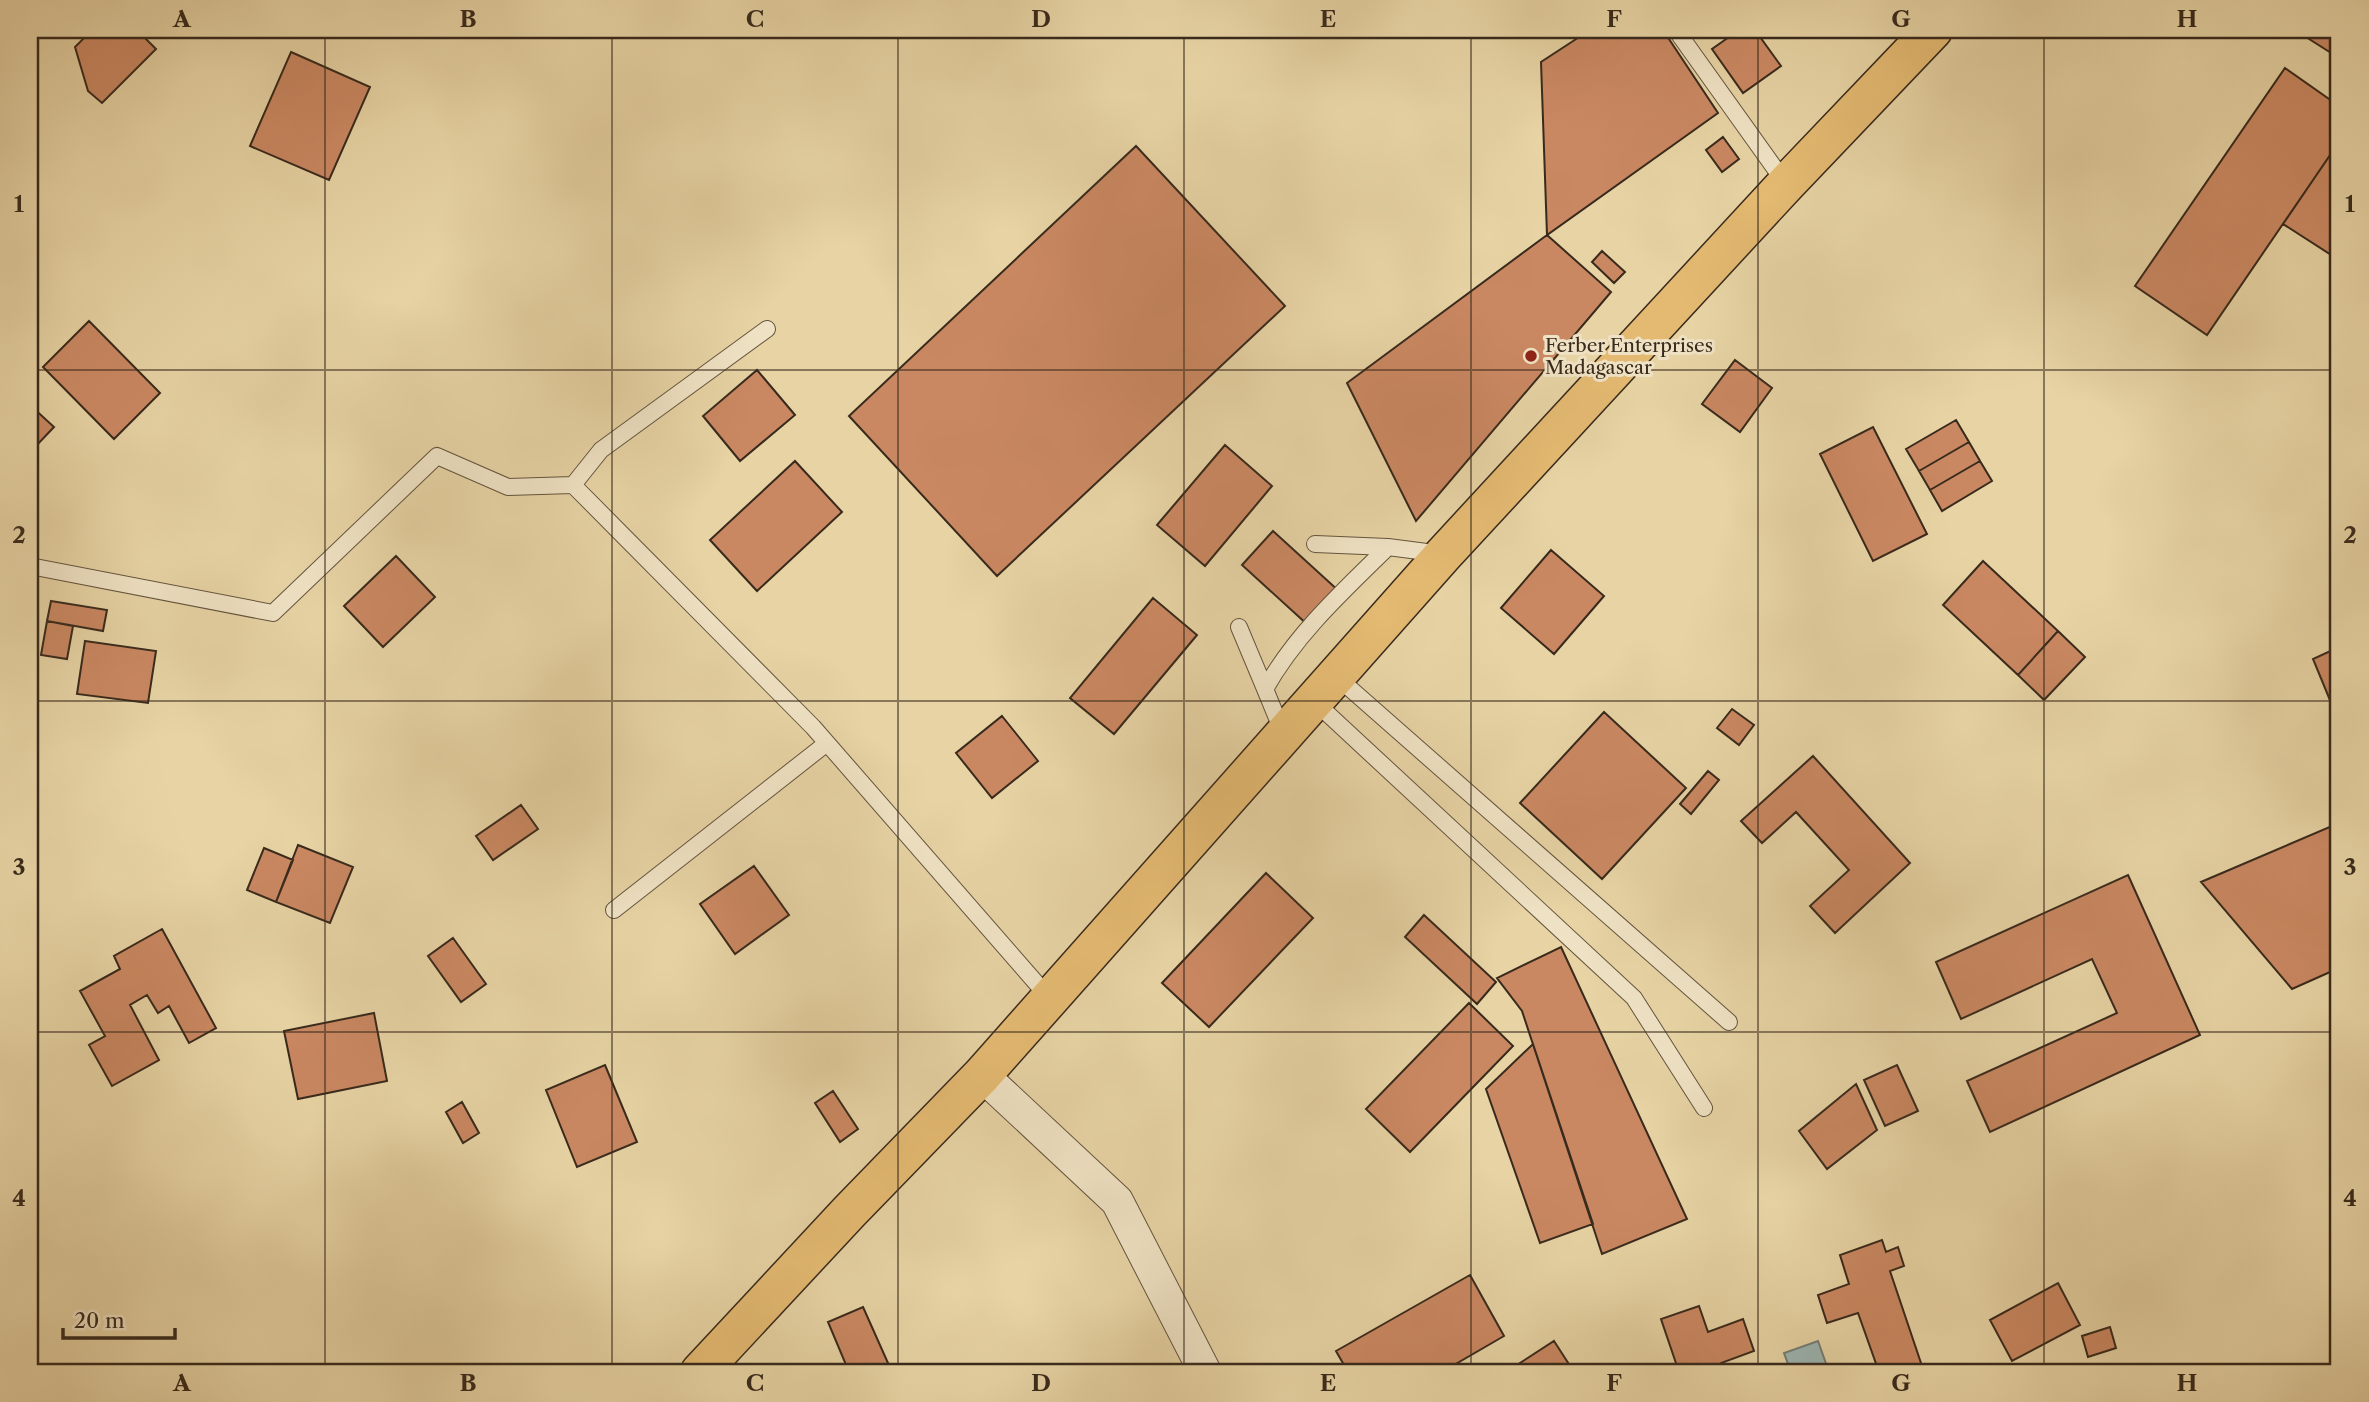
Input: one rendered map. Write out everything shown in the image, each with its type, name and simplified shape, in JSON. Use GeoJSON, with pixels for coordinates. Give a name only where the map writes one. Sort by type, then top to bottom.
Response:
{"type":"FeatureCollection","features":[{"type":"Feature","properties":{"kind":"main road"},"geometry":{"type":"LineString","coordinates":[[700,1372],[1051,1000],[1444,555],[1786,184],[1933,30]]}},
{"type":"Feature","properties":{"kind":"street"},"geometry":{"type":"LineString","coordinates":[[982,1074],[1117,1201],[1205,1372]]}},
{"type":"Feature","properties":{"kind":"lane"},"geometry":{"type":"LineString","coordinates":[[1676,30],[1786,184]]}},
{"type":"Feature","properties":{"kind":"lane"},"geometry":{"type":"LineString","coordinates":[[573,485],[601,450],[767,329]]}},
{"type":"Feature","properties":{"kind":"lane"},"geometry":{"type":"LineString","coordinates":[[30,566],[273,614],[437,456],[508,487],[573,485],[827,743],[1051,1000]]}},
{"type":"Feature","properties":{"kind":"lane"},"geometry":{"type":"LineString","coordinates":[[1315,544],[1388,547],[1444,555]]}},
{"type":"Feature","properties":{"kind":"lane"},"geometry":{"type":"LineString","coordinates":[[1265,689],[1283,657],[1388,547]]}},
{"type":"Feature","properties":{"kind":"lane"},"geometry":{"type":"LineString","coordinates":[[1239,627],[1285,737]]}},
{"type":"Feature","properties":{"kind":"lane"},"geometry":{"type":"LineString","coordinates":[[1326,689],[1729,1022]]}},
{"type":"Feature","properties":{"kind":"lane"},"geometry":{"type":"LineString","coordinates":[[1326,689],[1634,998],[1704,1108]]}},
{"type":"Feature","properties":{"kind":"lane"},"geometry":{"type":"LineString","coordinates":[[614,910],[827,743]]}},
{"type":"Feature","properties":{"kind":"water"},"geometry":{"type":"Polygon","coordinates":[[[1818,1341],[1829,1372],[1791,1372],[1784,1353],[1818,1341]]]}},
{"type":"Feature","properties":{"kind":"building"},"geometry":{"type":"Polygon","coordinates":[[[92,30],[137,30],[156,49],[102,103],[88,91],[75,47],[92,30]]]}},
{"type":"Feature","properties":{"kind":"building"},"geometry":{"type":"Polygon","coordinates":[[[1590,30],[1663,30],[1718,113],[1547,235],[1541,62],[1590,30]]]}},
{"type":"Feature","properties":{"kind":"building"},"geometry":{"type":"Polygon","coordinates":[[[1739,30],[1755,30],[1781,66],[1743,93],[1712,49],[1739,30]]]}},
{"type":"Feature","properties":{"kind":"building"},"geometry":{"type":"Polygon","coordinates":[[[2295,30],[2339,30],[2339,58],[2295,30]]]}},
{"type":"Feature","properties":{"kind":"building"},"geometry":{"type":"Polygon","coordinates":[[[291,52],[370,87],[329,180],[250,146],[291,52]]]}},
{"type":"Feature","properties":{"kind":"building"},"geometry":{"type":"Polygon","coordinates":[[[2285,68],[2339,106],[2339,142],[2207,335],[2135,286],[2285,68]]]}},
{"type":"Feature","properties":{"kind":"building"},"geometry":{"type":"Polygon","coordinates":[[[1723,137],[1739,159],[1722,172],[1706,150],[1723,137]]]}},
{"type":"Feature","properties":{"kind":"building"},"geometry":{"type":"Polygon","coordinates":[[[2339,142],[2339,260],[2283,224],[2339,142]]]}},
{"type":"Feature","properties":{"kind":"building"},"geometry":{"type":"Polygon","coordinates":[[[1136,146],[1285,306],[997,576],[849,416],[1136,146]]]}},
{"type":"Feature","properties":{"kind":"building"},"geometry":{"type":"Polygon","coordinates":[[[1547,235],[1611,292],[1416,521],[1347,383],[1547,235]]]}},
{"type":"Feature","properties":{"kind":"building"},"geometry":{"type":"Polygon","coordinates":[[[1602,251],[1625,272],[1614,283],[1592,262],[1602,251]]]}},
{"type":"Feature","properties":{"kind":"building"},"geometry":{"type":"Polygon","coordinates":[[[89,321],[160,393],[114,439],[43,367],[89,321]]]}},
{"type":"Feature","properties":{"kind":"building"},"geometry":{"type":"Polygon","coordinates":[[[1735,360],[1772,388],[1740,432],[1702,404],[1735,360]]]}},
{"type":"Feature","properties":{"kind":"building"},"geometry":{"type":"Polygon","coordinates":[[[757,370],[795,415],[740,461],[703,416],[757,370]]]}},
{"type":"Feature","properties":{"kind":"building"},"geometry":{"type":"Polygon","coordinates":[[[30,405],[54,427],[35,447],[30,442],[30,405]]]}},
{"type":"Feature","properties":{"kind":"building"},"geometry":{"type":"Polygon","coordinates":[[[1956,420],[1969,442],[1919,471],[1906,449],[1956,420]]]}},
{"type":"Feature","properties":{"kind":"building"},"geometry":{"type":"Polygon","coordinates":[[[1873,427],[1927,534],[1873,561],[1820,454],[1873,427]]]}},
{"type":"Feature","properties":{"kind":"building"},"geometry":{"type":"Polygon","coordinates":[[[1969,442],[1980,461],[1930,490],[1919,471],[1969,442]]]}},
{"type":"Feature","properties":{"kind":"building"},"geometry":{"type":"Polygon","coordinates":[[[1225,445],[1272,486],[1205,566],[1157,525],[1225,445]]]}},
{"type":"Feature","properties":{"kind":"building"},"geometry":{"type":"Polygon","coordinates":[[[795,461],[842,512],[757,591],[710,540],[795,461]]]}},
{"type":"Feature","properties":{"kind":"building"},"geometry":{"type":"Polygon","coordinates":[[[1980,461],[1992,481],[1942,511],[1930,490],[1980,461]]]}},
{"type":"Feature","properties":{"kind":"building"},"geometry":{"type":"Polygon","coordinates":[[[1273,531],[1340,592],[1309,626],[1242,565],[1273,531]]]}},
{"type":"Feature","properties":{"kind":"building"},"geometry":{"type":"Polygon","coordinates":[[[1551,550],[1604,596],[1554,654],[1501,608],[1551,550]]]}},
{"type":"Feature","properties":{"kind":"building"},"geometry":{"type":"Polygon","coordinates":[[[396,556],[435,597],[383,647],[344,606],[396,556]]]}},
{"type":"Feature","properties":{"kind":"building"},"geometry":{"type":"Polygon","coordinates":[[[1983,561],[2058,631],[2018,675],[1943,605],[1983,561]]]}},
{"type":"Feature","properties":{"kind":"building"},"geometry":{"type":"Polygon","coordinates":[[[1153,598],[1197,635],[1114,734],[1070,698],[1153,598]]]}},
{"type":"Feature","properties":{"kind":"building"},"geometry":{"type":"Polygon","coordinates":[[[51,601],[107,610],[103,631],[47,621],[51,601]]]}},
{"type":"Feature","properties":{"kind":"building"},"geometry":{"type":"Polygon","coordinates":[[[47,621],[73,626],[67,659],[41,655],[47,621]]]}},
{"type":"Feature","properties":{"kind":"building"},"geometry":{"type":"Polygon","coordinates":[[[2058,631],[2085,657],[2044,700],[2018,675],[2058,631]]]}},
{"type":"Feature","properties":{"kind":"building"},"geometry":{"type":"Polygon","coordinates":[[[85,641],[156,651],[148,703],[77,694],[85,641]]]}},
{"type":"Feature","properties":{"kind":"building"},"geometry":{"type":"Polygon","coordinates":[[[2339,647],[2339,722],[2313,659],[2339,647]]]}},
{"type":"Feature","properties":{"kind":"building"},"geometry":{"type":"Polygon","coordinates":[[[1732,709],[1754,725],[1739,745],[1717,728],[1732,709]]]}},
{"type":"Feature","properties":{"kind":"building"},"geometry":{"type":"Polygon","coordinates":[[[1604,712],[1686,788],[1602,879],[1520,803],[1604,712]]]}},
{"type":"Feature","properties":{"kind":"building"},"geometry":{"type":"Polygon","coordinates":[[[1002,716],[1038,761],[992,798],[956,753],[1002,716]]]}},
{"type":"Feature","properties":{"kind":"building"},"geometry":{"type":"Polygon","coordinates":[[[1813,756],[1910,863],[1835,933],[1810,906],[1849,870],[1796,812],[1762,843],[1741,821],[1813,756]]]}},
{"type":"Feature","properties":{"kind":"building"},"geometry":{"type":"Polygon","coordinates":[[[1708,771],[1719,780],[1691,814],[1680,804],[1708,771]]]}},
{"type":"Feature","properties":{"kind":"building"},"geometry":{"type":"Polygon","coordinates":[[[521,805],[538,829],[493,860],[476,836],[521,805]]]}},
{"type":"Feature","properties":{"kind":"building"},"geometry":{"type":"Polygon","coordinates":[[[2339,823],[2339,968],[2292,989],[2201,882],[2339,823]]]}},
{"type":"Feature","properties":{"kind":"building"},"geometry":{"type":"Polygon","coordinates":[[[298,845],[353,867],[330,923],[276,902],[298,845]]]}},
{"type":"Feature","properties":{"kind":"building"},"geometry":{"type":"Polygon","coordinates":[[[264,848],[293,860],[276,902],[247,890],[264,848]]]}},
{"type":"Feature","properties":{"kind":"building"},"geometry":{"type":"Polygon","coordinates":[[[754,866],[789,915],[735,954],[700,904],[754,866]]]}},
{"type":"Feature","properties":{"kind":"building"},"geometry":{"type":"Polygon","coordinates":[[[1266,873],[1313,918],[1209,1027],[1162,983],[1266,873]]]}},
{"type":"Feature","properties":{"kind":"building"},"geometry":{"type":"Polygon","coordinates":[[[2128,875],[2200,1035],[1990,1132],[1967,1081],[2117,1013],[2092,959],[1961,1019],[1936,962],[2128,875]]]}},
{"type":"Feature","properties":{"kind":"building"},"geometry":{"type":"Polygon","coordinates":[[[1424,915],[1496,982],[1477,1004],[1405,937],[1424,915]]]}},
{"type":"Feature","properties":{"kind":"building"},"geometry":{"type":"Polygon","coordinates":[[[162,929],[216,1028],[189,1043],[169,1006],[158,1013],[147,995],[130,1005],[159,1060],[112,1086],[89,1045],[105,1036],[80,991],[120,969],[114,956],[162,929]]]}},
{"type":"Feature","properties":{"kind":"building"},"geometry":{"type":"Polygon","coordinates":[[[453,938],[486,984],[461,1002],[428,956],[453,938]]]}},
{"type":"Feature","properties":{"kind":"building"},"geometry":{"type":"Polygon","coordinates":[[[1561,947],[1687,1219],[1602,1254],[1522,1011],[1497,978],[1561,947]]]}},
{"type":"Feature","properties":{"kind":"building"},"geometry":{"type":"Polygon","coordinates":[[[1469,1003],[1513,1046],[1410,1152],[1366,1109],[1469,1003]]]}},
{"type":"Feature","properties":{"kind":"building"},"geometry":{"type":"Polygon","coordinates":[[[374,1013],[387,1081],[298,1099],[284,1031],[374,1013]]]}},
{"type":"Feature","properties":{"kind":"building"},"geometry":{"type":"Polygon","coordinates":[[[1533,1044],[1593,1224],[1540,1243],[1486,1089],[1533,1044]]]}},
{"type":"Feature","properties":{"kind":"building"},"geometry":{"type":"Polygon","coordinates":[[[605,1065],[637,1142],[577,1167],[546,1090],[605,1065]]]}},
{"type":"Feature","properties":{"kind":"building"},"geometry":{"type":"Polygon","coordinates":[[[1897,1065],[1918,1111],[1885,1126],[1864,1080],[1897,1065]]]}},
{"type":"Feature","properties":{"kind":"building"},"geometry":{"type":"Polygon","coordinates":[[[1856,1084],[1877,1130],[1827,1169],[1799,1131],[1856,1084]]]}},
{"type":"Feature","properties":{"kind":"building"},"geometry":{"type":"Polygon","coordinates":[[[833,1091],[858,1129],[840,1142],[815,1103],[833,1091]]]}},
{"type":"Feature","properties":{"kind":"building"},"geometry":{"type":"Polygon","coordinates":[[[462,1102],[479,1133],[463,1143],[446,1112],[462,1102]]]}},
{"type":"Feature","properties":{"kind":"building"},"geometry":{"type":"Polygon","coordinates":[[[1882,1240],[1886,1252],[1898,1247],[1904,1266],[1890,1271],[1924,1372],[1879,1372],[1858,1313],[1827,1323],[1818,1295],[1849,1284],[1840,1255],[1882,1240]]]}},
{"type":"Feature","properties":{"kind":"building"},"geometry":{"type":"Polygon","coordinates":[[[1470,1275],[1504,1336],[1449,1368],[1451,1372],[1348,1372],[1336,1351],[1470,1275]]]}},
{"type":"Feature","properties":{"kind":"building"},"geometry":{"type":"Polygon","coordinates":[[[2058,1283],[2080,1325],[2012,1361],[1990,1320],[2058,1283]]]}},
{"type":"Feature","properties":{"kind":"building"},"geometry":{"type":"Polygon","coordinates":[[[1699,1306],[1708,1332],[1743,1319],[1754,1351],[1721,1363],[1724,1372],[1679,1372],[1661,1319],[1699,1306]]]}},
{"type":"Feature","properties":{"kind":"building"},"geometry":{"type":"Polygon","coordinates":[[[863,1307],[892,1372],[849,1372],[828,1322],[863,1307]]]}},
{"type":"Feature","properties":{"kind":"building"},"geometry":{"type":"Polygon","coordinates":[[[2110,1327],[2116,1348],[2088,1357],[2082,1336],[2110,1327]]]}},
{"type":"Feature","properties":{"kind":"building"},"geometry":{"type":"Polygon","coordinates":[[[1554,1341],[1574,1372],[1506,1372],[1554,1341]]]}},
{"type":"Feature","properties":{"kind":"place","name":"Ferber Enterprises Madagascar"},"geometry":{"type":"Point","coordinates":[1531,356]}}]}
